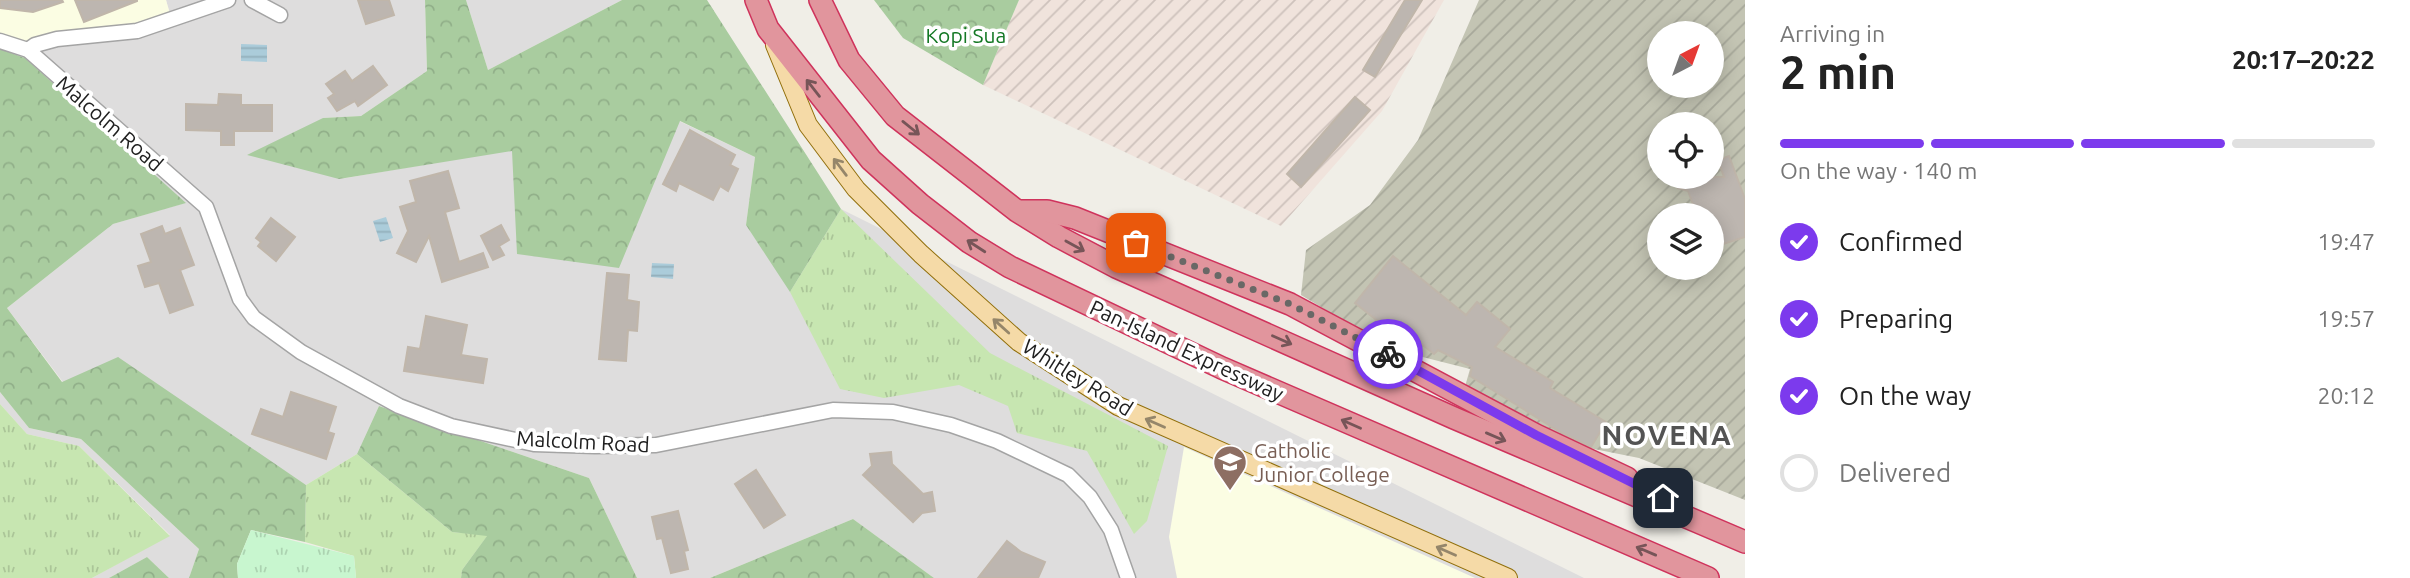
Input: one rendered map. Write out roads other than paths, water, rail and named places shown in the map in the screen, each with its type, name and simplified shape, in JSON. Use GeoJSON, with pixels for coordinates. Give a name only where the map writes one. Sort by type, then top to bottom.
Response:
{"type":"FeatureCollection","features":[{"type":"Feature","properties":{"kind":"highway","name":"Pan-Island Expressway"},"geometry":{"type":"LineString","coordinates":[[756,0],[768,29],[872,160],[920,204],[969,242],[1010,267],[1222,368],[1709,578]]}},
{"type":"Feature","properties":{"kind":"highway"},"geometry":{"type":"LineString","coordinates":[[820,0],[849,60],[895,116],[1017,211],[1096,258],[1502,439],[1745,542]]}},
{"type":"Feature","properties":{"kind":"highway"},"geometry":{"type":"LineString","coordinates":[[1017,211],[1047,211],[1074,218],[1290,304],[1536,435],[1639,483],[1711,527]]}},
{"type":"Feature","properties":{"kind":"main road","name":"Whitley Road"},"geometry":{"type":"LineString","coordinates":[[768,29],[808,125],[856,189],[921,254],[1019,342],[1118,406],[1508,578]]}},
{"type":"Feature","properties":{"kind":"street"},"geometry":{"type":"LineString","coordinates":[[28,50],[57,39],[137,31],[201,3],[228,0]]}},
{"type":"Feature","properties":{"kind":"street"},"geometry":{"type":"LineString","coordinates":[[252,0],[280,15]]}},
{"type":"Feature","properties":{"kind":"street","name":"Malcolm Road"},"geometry":{"type":"LineString","coordinates":[[0,41],[28,50],[206,207],[240,299],[254,318],[301,352],[399,406],[452,426],[522,441],[595,446],[656,445],[833,410],[893,412],[951,425],[997,441],[1068,475],[1090,496],[1111,530],[1128,578]]}},
{"type":"Feature","properties":{"kind":"water"},"geometry":{"type":"Polygon","coordinates":[[[241,44],[267,45],[267,62],[241,61],[241,44]]]}},
{"type":"Feature","properties":{"kind":"water"},"geometry":{"type":"Polygon","coordinates":[[[386,217],[393,238],[380,242],[373,221],[386,217]]]}},
{"type":"Feature","properties":{"kind":"water"},"geometry":{"type":"Polygon","coordinates":[[[652,263],[674,264],[673,279],[651,277],[652,263]]]}},
{"type":"Feature","properties":{"kind":"place","name":"Catholic Junior College"},"geometry":{"type":"Point","coordinates":[1230,492]}},
{"type":"Feature","properties":{"kind":"district","name":"NOVENA"},"geometry":{"type":"Point","coordinates":[1667,434]}},
{"type":"Feature","properties":{"kind":"park label","name":"Kopi Sua"},"geometry":{"type":"Point","coordinates":[966,35]}}]}
